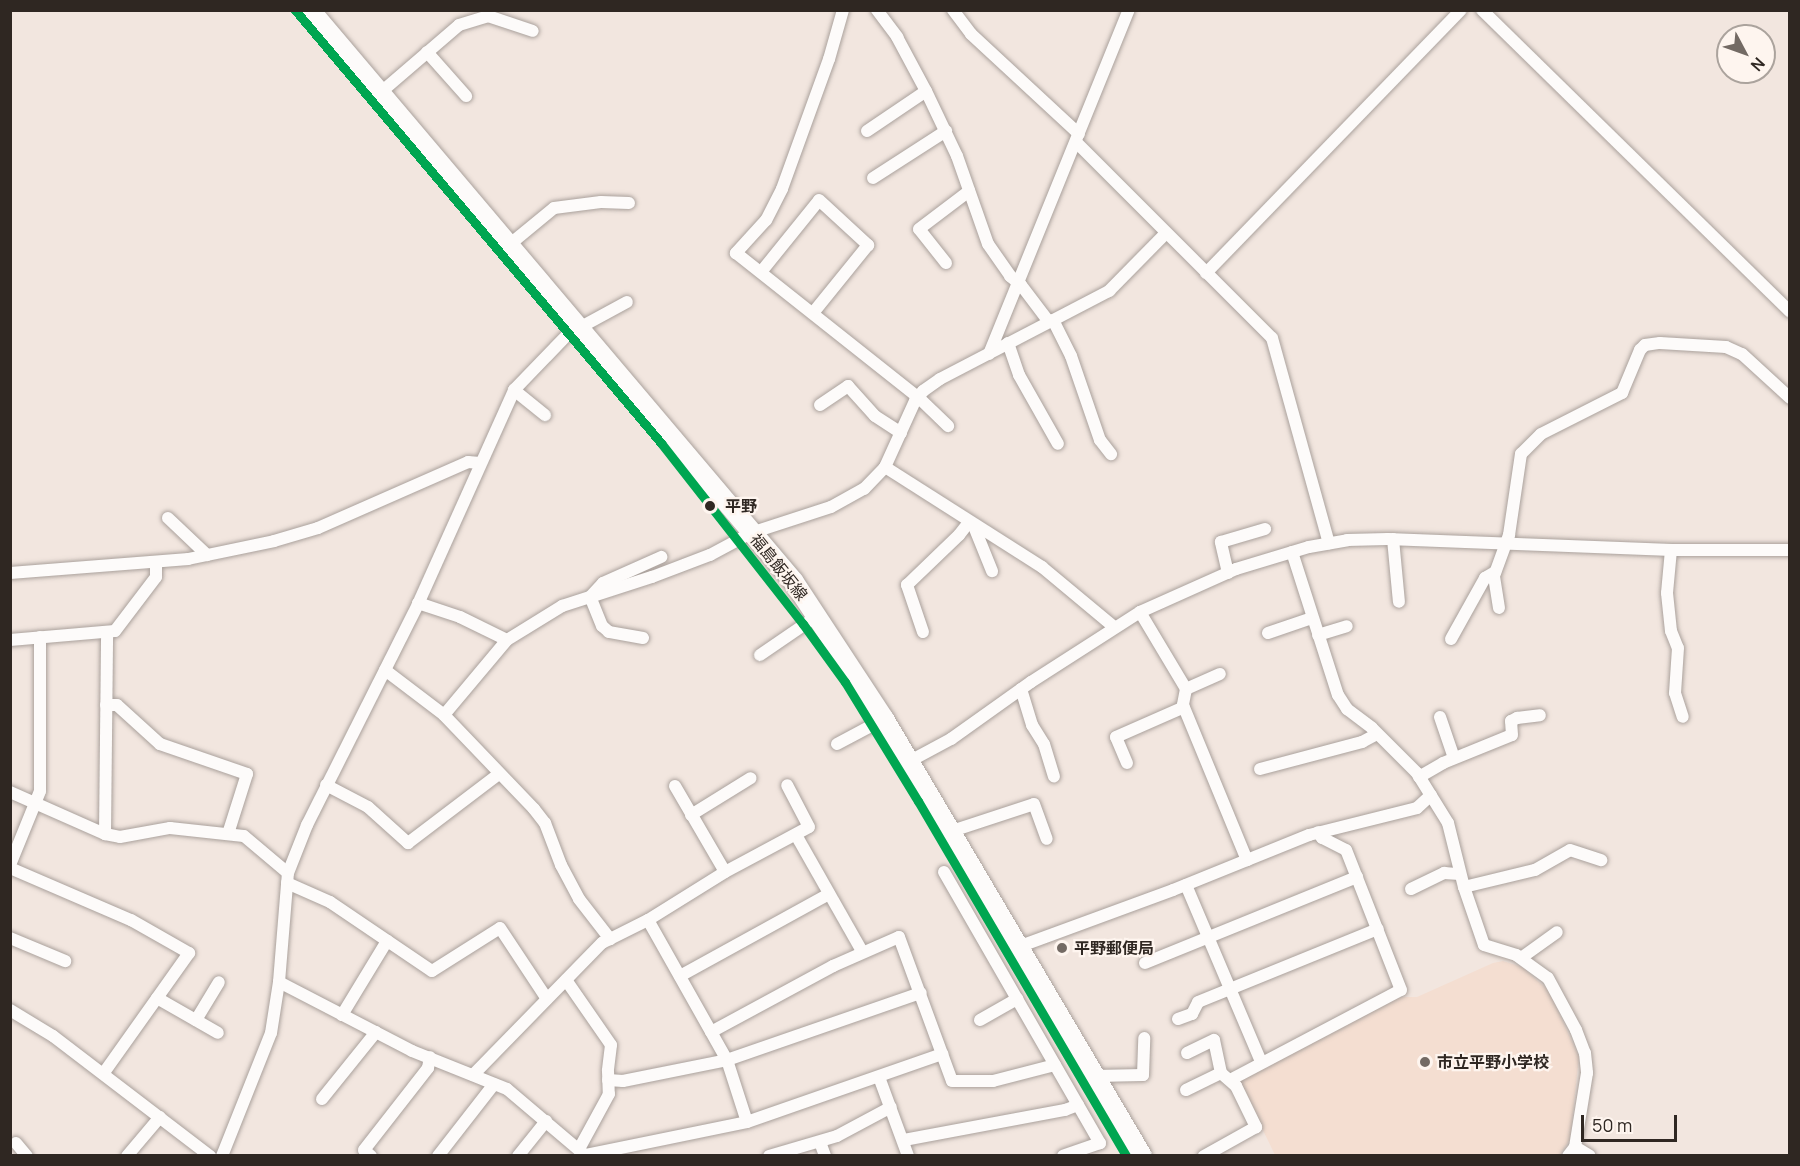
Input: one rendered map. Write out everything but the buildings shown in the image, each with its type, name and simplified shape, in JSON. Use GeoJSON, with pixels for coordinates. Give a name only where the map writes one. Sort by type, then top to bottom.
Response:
{"type":"FeatureCollection","features":[{"type":"Feature","properties":{"kind":"main road","name":"福島飯坂線"},"geometry":{"type":"LineString","coordinates":[[310,10],[579,326],[751,533],[770,552],[817,616],[910,761],[949,832],[1142,1155]]}},
{"type":"Feature","properties":{"kind":"street"},"geometry":{"type":"LineString","coordinates":[[843,10],[829,59],[782,189],[766,220],[736,253],[918,397],[948,426]]}},
{"type":"Feature","properties":{"kind":"street"},"geometry":{"type":"LineString","coordinates":[[877,10],[897,37],[946,131],[988,244],[1017,283],[1051,321],[1071,356],[1100,440],[1111,454]]}},
{"type":"Feature","properties":{"kind":"street"},"geometry":{"type":"LineString","coordinates":[[953,10],[971,34],[1077,138],[1166,233],[1272,338],[1329,543]]}},
{"type":"Feature","properties":{"kind":"street"},"geometry":{"type":"LineString","coordinates":[[989,354],[1130,10]]}},
{"type":"Feature","properties":{"kind":"street"},"geometry":{"type":"LineString","coordinates":[[1206,273],[1461,10]]}},
{"type":"Feature","properties":{"kind":"street"},"geometry":{"type":"LineString","coordinates":[[1482,10],[1790,312]]}},
{"type":"Feature","properties":{"kind":"street"},"geometry":{"type":"LineString","coordinates":[[380,93],[459,25],[488,16],[533,31]]}},
{"type":"Feature","properties":{"kind":"street"},"geometry":{"type":"LineString","coordinates":[[427,52],[466,96]]}},
{"type":"Feature","properties":{"kind":"street"},"geometry":{"type":"LineString","coordinates":[[867,131],[927,91]]}},
{"type":"Feature","properties":{"kind":"street"},"geometry":{"type":"LineString","coordinates":[[873,178],[946,131]]}},
{"type":"Feature","properties":{"kind":"street"},"geometry":{"type":"LineString","coordinates":[[946,263],[919,229],[969,191]]}},
{"type":"Feature","properties":{"kind":"street"},"geometry":{"type":"LineString","coordinates":[[761,272],[819,200],[868,245],[813,313]]}},
{"type":"Feature","properties":{"kind":"street"},"geometry":{"type":"LineString","coordinates":[[509,245],[554,208],[601,202],[629,203]]}},
{"type":"Feature","properties":{"kind":"street"},"geometry":{"type":"LineString","coordinates":[[444,715],[507,640],[562,606],[652,577],[710,555],[751,533],[831,507],[864,489],[885,467],[918,397],[940,379],[1109,291],[1166,233]]}},
{"type":"Feature","properties":{"kind":"street"},"geometry":{"type":"LineString","coordinates":[[222,1155],[267,1046],[279,982],[288,878],[326,785],[418,603],[514,390],[568,334],[627,302]]}},
{"type":"Feature","properties":{"kind":"street"},"geometry":{"type":"LineString","coordinates":[[1008,343],[1019,375],[1058,444]]}},
{"type":"Feature","properties":{"kind":"street"},"geometry":{"type":"LineString","coordinates":[[1499,609],[1495,572],[1506,543],[1521,454],[1541,434],[1622,393],[1640,350],[1645,345],[1660,343],[1726,347],[1742,354],[1790,398]]}},
{"type":"Feature","properties":{"kind":"street"},"geometry":{"type":"LineString","coordinates":[[820,405],[848,386],[875,416],[901,433]]}},
{"type":"Feature","properties":{"kind":"street"},"geometry":{"type":"LineString","coordinates":[[514,390],[545,415]]}},
{"type":"Feature","properties":{"kind":"street"},"geometry":{"type":"LineString","coordinates":[[10,573],[156,562],[274,542],[309,531],[468,462],[480,463]]}},
{"type":"Feature","properties":{"kind":"street"},"geometry":{"type":"LineString","coordinates":[[885,467],[1042,567],[1114,627]]}},
{"type":"Feature","properties":{"kind":"street"},"geometry":{"type":"LineString","coordinates":[[168,518],[207,555]]}},
{"type":"Feature","properties":{"kind":"street"},"geometry":{"type":"LineString","coordinates":[[971,523],[992,571]]}},
{"type":"Feature","properties":{"kind":"street"},"geometry":{"type":"LineString","coordinates":[[923,632],[907,585],[971,523]]}},
{"type":"Feature","properties":{"kind":"street"},"geometry":{"type":"LineString","coordinates":[[1228,573],[1221,542],[1265,529]]}},
{"type":"Feature","properties":{"kind":"street"},"geometry":{"type":"LineString","coordinates":[[1393,539],[1399,602]]}},
{"type":"Feature","properties":{"kind":"street"},"geometry":{"type":"LineString","coordinates":[[910,761],[951,739],[1021,689],[1140,612],[1228,573],[1292,552],[1329,543],[1347,540],[1393,539],[1671,550],[1790,550]]}},
{"type":"Feature","properties":{"kind":"street"},"geometry":{"type":"LineString","coordinates":[[1671,550],[1667,593],[1671,631],[1678,648],[1675,693],[1683,717]]}},
{"type":"Feature","properties":{"kind":"street"},"geometry":{"type":"LineString","coordinates":[[1292,552],[1338,695],[1347,709],[1377,734],[1419,777],[1448,823],[1460,874],[1484,945],[1521,958],[1548,978],[1560,996],[1585,1053],[1587,1073],[1572,1151],[1590,1155]]}},
{"type":"Feature","properties":{"kind":"street"},"geometry":{"type":"LineString","coordinates":[[590,597],[603,583],[661,557]]}},
{"type":"Feature","properties":{"kind":"street"},"geometry":{"type":"LineString","coordinates":[[10,640],[115,632],[156,577],[156,562]]}},
{"type":"Feature","properties":{"kind":"street"},"geometry":{"type":"LineString","coordinates":[[1451,639],[1485,578],[1495,572]]}},
{"type":"Feature","properties":{"kind":"street"},"geometry":{"type":"LineString","coordinates":[[590,597],[602,626],[609,632],[643,638]]}},
{"type":"Feature","properties":{"kind":"street"},"geometry":{"type":"LineString","coordinates":[[418,603],[460,617],[507,640]]}},
{"type":"Feature","properties":{"kind":"street"},"geometry":{"type":"LineString","coordinates":[[1140,612],[1186,689],[1184,707],[1247,860]]}},
{"type":"Feature","properties":{"kind":"street"},"geometry":{"type":"LineString","coordinates":[[760,655],[817,616]]}},
{"type":"Feature","properties":{"kind":"street"},"geometry":{"type":"LineString","coordinates":[[1268,633],[1312,618]]}},
{"type":"Feature","properties":{"kind":"street"},"geometry":{"type":"LineString","coordinates":[[1318,635],[1347,626]]}},
{"type":"Feature","properties":{"kind":"street"},"geometry":{"type":"LineString","coordinates":[[105,834],[106,632]]}},
{"type":"Feature","properties":{"kind":"street"},"geometry":{"type":"LineString","coordinates":[[40,637],[39,791],[37,804],[10,867],[131,920],[189,953],[103,1074]]}},
{"type":"Feature","properties":{"kind":"street"},"geometry":{"type":"LineString","coordinates":[[385,670],[444,715],[545,823],[575,892],[610,939]]}},
{"type":"Feature","properties":{"kind":"street"},"geometry":{"type":"LineString","coordinates":[[1186,689],[1220,674]]}},
{"type":"Feature","properties":{"kind":"street"},"geometry":{"type":"LineString","coordinates":[[1021,689],[1032,725],[1044,744],[1054,776]]}},
{"type":"Feature","properties":{"kind":"street"},"geometry":{"type":"LineString","coordinates":[[106,705],[117,705],[160,744],[246,774],[228,834]]}},
{"type":"Feature","properties":{"kind":"street"},"geometry":{"type":"LineString","coordinates":[[1127,763],[1116,737],[1184,707]]}},
{"type":"Feature","properties":{"kind":"street"},"geometry":{"type":"LineString","coordinates":[[1419,777],[1454,758],[1512,735],[1511,721],[1540,715]]}},
{"type":"Feature","properties":{"kind":"street"},"geometry":{"type":"LineString","coordinates":[[1440,717],[1454,758]]}},
{"type":"Feature","properties":{"kind":"street"},"geometry":{"type":"LineString","coordinates":[[837,744],[884,719]]}},
{"type":"Feature","properties":{"kind":"street"},"geometry":{"type":"LineString","coordinates":[[1260,769],[1362,742],[1377,734]]}},
{"type":"Feature","properties":{"kind":"street"},"geometry":{"type":"LineString","coordinates":[[326,785],[368,807],[408,843],[499,774]]}},
{"type":"Feature","properties":{"kind":"street"},"geometry":{"type":"LineString","coordinates":[[691,815],[751,778]]}},
{"type":"Feature","properties":{"kind":"street"},"geometry":{"type":"LineString","coordinates":[[473,1075],[602,943],[648,921],[725,872],[809,827],[787,785]]}},
{"type":"Feature","properties":{"kind":"street"},"geometry":{"type":"LineString","coordinates":[[675,786],[725,872]]}},
{"type":"Feature","properties":{"kind":"street"},"geometry":{"type":"LineString","coordinates":[[10,792],[105,834],[120,837],[170,828],[244,836],[288,878],[330,902],[432,971],[500,928],[547,999]]}},
{"type":"Feature","properties":{"kind":"street"},"geometry":{"type":"LineString","coordinates":[[1018,947],[1186,885],[1318,832],[1417,807],[1431,795]]}},
{"type":"Feature","properties":{"kind":"street"},"geometry":{"type":"LineString","coordinates":[[949,832],[1034,804],[1047,839]]}},
{"type":"Feature","properties":{"kind":"street"},"geometry":{"type":"LineString","coordinates":[[1186,1090],[1261,1062],[1401,990],[1346,850],[1323,838],[1318,832]]}},
{"type":"Feature","properties":{"kind":"street"},"geometry":{"type":"LineString","coordinates":[[796,835],[862,951]]}},
{"type":"Feature","properties":{"kind":"street"},"geometry":{"type":"LineString","coordinates":[[1464,887],[1535,870],[1570,850],[1601,860]]}},
{"type":"Feature","properties":{"kind":"street"},"geometry":{"type":"LineString","coordinates":[[945,872],[1100,1143],[1063,1155]]}},
{"type":"Feature","properties":{"kind":"street"},"geometry":{"type":"LineString","coordinates":[[1411,889],[1444,873],[1460,874]]}},
{"type":"Feature","properties":{"kind":"street"},"geometry":{"type":"LineString","coordinates":[[1145,963],[1357,877]]}},
{"type":"Feature","properties":{"kind":"street"},"geometry":{"type":"LineString","coordinates":[[1186,885],[1261,1062]]}},
{"type":"Feature","properties":{"kind":"street"},"geometry":{"type":"LineString","coordinates":[[680,976],[829,894]]}},
{"type":"Feature","properties":{"kind":"street"},"geometry":{"type":"LineString","coordinates":[[648,921],[727,1060],[747,1122]]}},
{"type":"Feature","properties":{"kind":"street"},"geometry":{"type":"LineString","coordinates":[[1178,1019],[1192,1014],[1198,1002],[1378,930]]}},
{"type":"Feature","properties":{"kind":"street"},"geometry":{"type":"LineString","coordinates":[[1521,958],[1557,932]]}},
{"type":"Feature","properties":{"kind":"street"},"geometry":{"type":"LineString","coordinates":[[711,1032],[862,951],[899,937],[952,1082],[993,1081],[1055,1065]]}},
{"type":"Feature","properties":{"kind":"street"},"geometry":{"type":"LineString","coordinates":[[10,938],[65,961]]}},
{"type":"Feature","properties":{"kind":"street"},"geometry":{"type":"LineString","coordinates":[[342,1015],[387,941]]}},
{"type":"Feature","properties":{"kind":"street"},"geometry":{"type":"LineString","coordinates":[[566,980],[611,1045],[607,1101],[584,1153]]}},
{"type":"Feature","properties":{"kind":"street"},"geometry":{"type":"LineString","coordinates":[[196,1020],[219,982]]}},
{"type":"Feature","properties":{"kind":"street"},"geometry":{"type":"LineString","coordinates":[[279,982],[376,1032],[514,1093],[584,1153]]}},
{"type":"Feature","properties":{"kind":"street"},"geometry":{"type":"LineString","coordinates":[[608,1080],[623,1081],[727,1060],[921,993]]}},
{"type":"Feature","properties":{"kind":"street"},"geometry":{"type":"LineString","coordinates":[[157,998],[218,1033]]}},
{"type":"Feature","properties":{"kind":"street"},"geometry":{"type":"LineString","coordinates":[[980,1020],[1017,999]]}},
{"type":"Feature","properties":{"kind":"street"},"geometry":{"type":"LineString","coordinates":[[10,1010],[34,1023],[210,1155]]}},
{"type":"Feature","properties":{"kind":"street"},"geometry":{"type":"LineString","coordinates":[[322,1099],[376,1032]]}},
{"type":"Feature","properties":{"kind":"street"},"geometry":{"type":"LineString","coordinates":[[1095,1076],[1143,1075],[1144,1038]]}},
{"type":"Feature","properties":{"kind":"street"},"geometry":{"type":"LineString","coordinates":[[1187,1053],[1214,1040],[1226,1076],[1250,1110],[1256,1127],[1204,1155]]}},
{"type":"Feature","properties":{"kind":"street"},"geometry":{"type":"LineString","coordinates":[[584,1153],[747,1122],[942,1053]]}},
{"type":"Feature","properties":{"kind":"street"},"geometry":{"type":"LineString","coordinates":[[372,1155],[364,1150],[428,1068],[430,1057]]}},
{"type":"Feature","properties":{"kind":"street"},"geometry":{"type":"LineString","coordinates":[[879,1077],[908,1155]]}},
{"type":"Feature","properties":{"kind":"street"},"geometry":{"type":"LineString","coordinates":[[438,1155],[494,1084]]}},
{"type":"Feature","properties":{"kind":"street"},"geometry":{"type":"LineString","coordinates":[[904,1140],[1065,1110],[1078,1105]]}},
{"type":"Feature","properties":{"kind":"street"},"geometry":{"type":"LineString","coordinates":[[769,1155],[820,1142],[891,1107]]}},
{"type":"Feature","properties":{"kind":"street"},"geometry":{"type":"LineString","coordinates":[[127,1155],[160,1117]]}},
{"type":"Feature","properties":{"kind":"street"},"geometry":{"type":"LineString","coordinates":[[519,1155],[546,1121]]}},
{"type":"Feature","properties":{"kind":"street"},"geometry":{"type":"LineString","coordinates":[[820,1142],[825,1155]]}},
{"type":"Feature","properties":{"kind":"street"},"geometry":{"type":"LineString","coordinates":[[16,1143],[27,1155]]}},
{"type":"Feature","properties":{"kind":"shaded area","name":"市立平野小学校"},"geometry":{"type":"Polygon","coordinates":[[[1503,961],[1522,967],[1549,991],[1579,1057],[1570,1139],[1560,1155],[1275,1155],[1238,1079],[1401,997],[1417,997],[1493,963],[1503,961]]]}},
{"type":"Feature","properties":{"kind":"transit line"},"geometry":{"type":"LineString","coordinates":[[295,10],[661,443],[803,624],[845,682],[918,801],[1126,1156]]}},
{"type":"Feature","properties":{"kind":"place","name":"平野"},"geometry":{"type":"Point","coordinates":[710,506]}},
{"type":"Feature","properties":{"kind":"place","name":"平野郵便局"},"geometry":{"type":"Point","coordinates":[1062,948]}},
{"type":"Feature","properties":{"kind":"place","name":"市立平野小学校"},"geometry":{"type":"Point","coordinates":[1425,1062]}}]}
